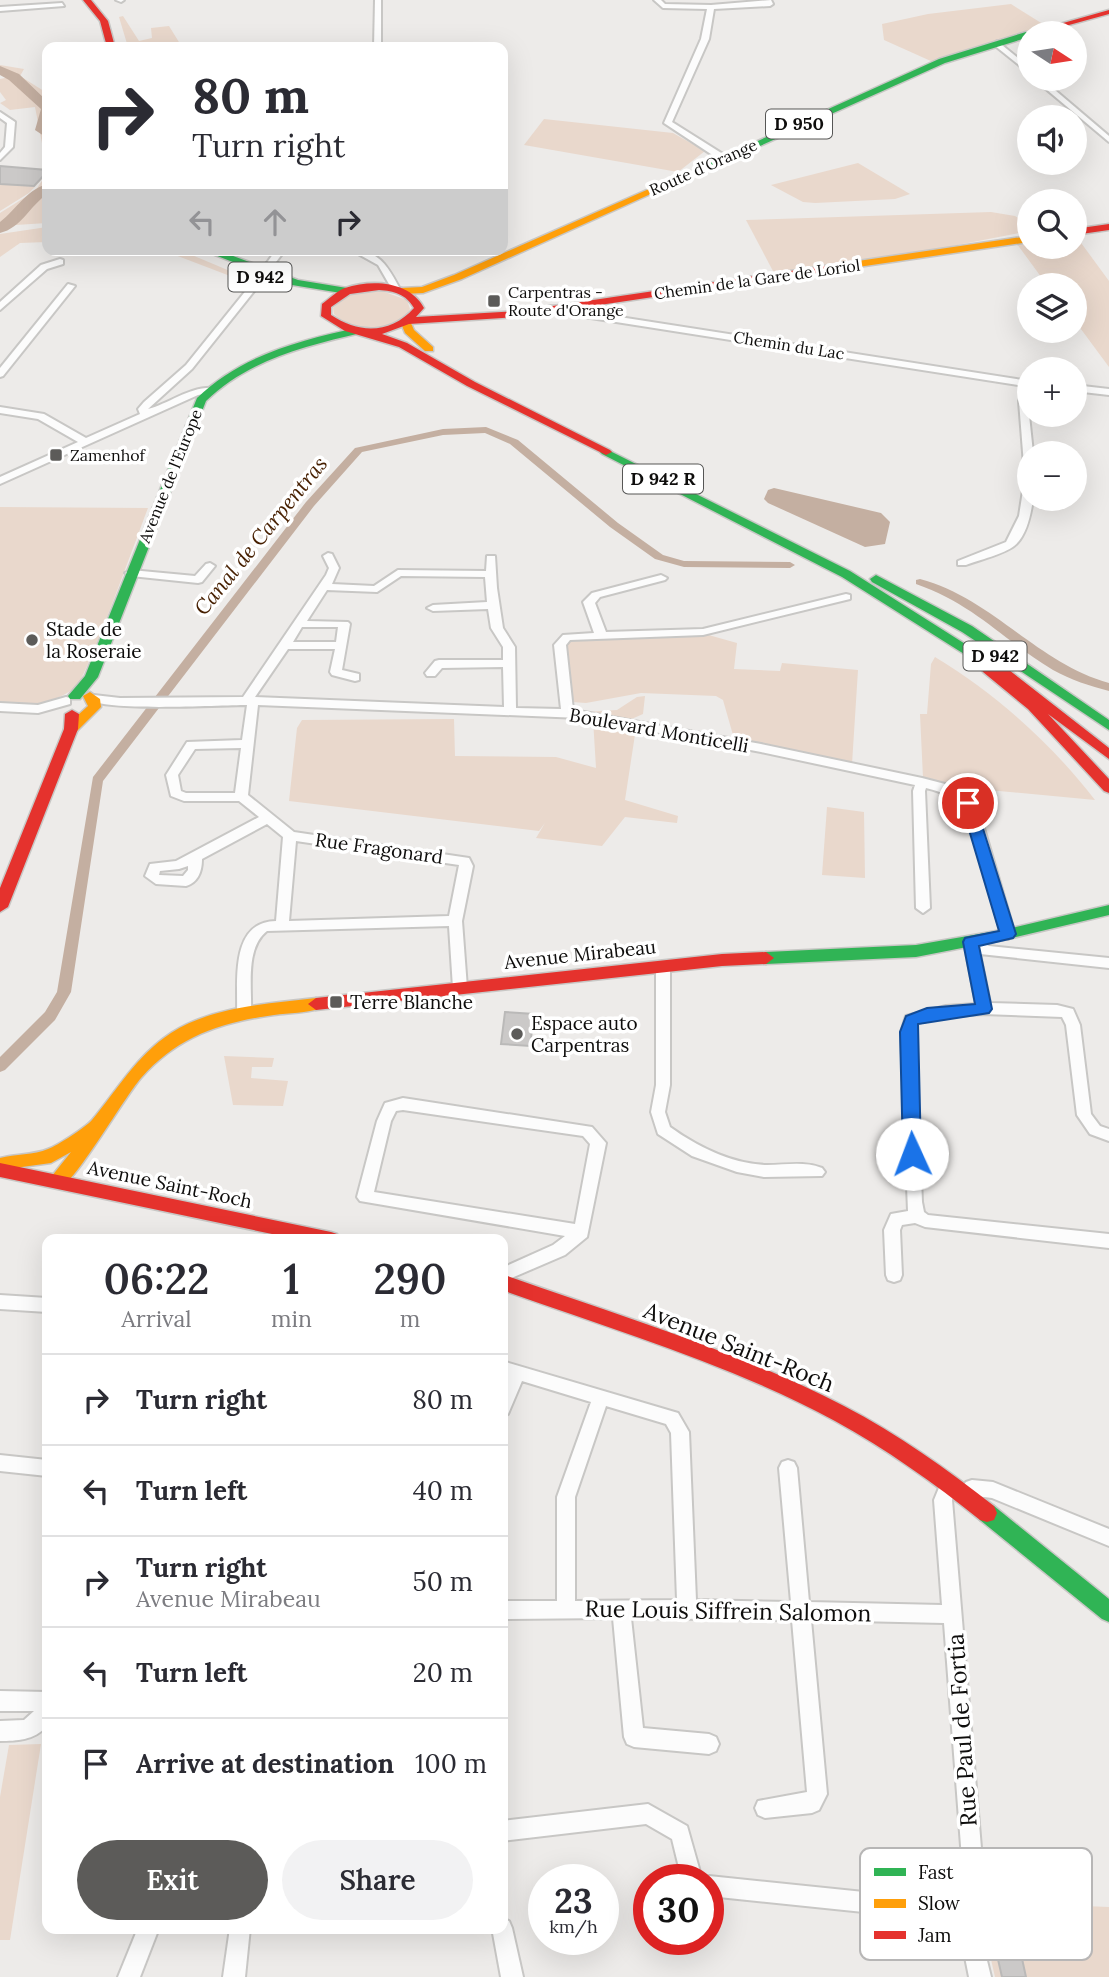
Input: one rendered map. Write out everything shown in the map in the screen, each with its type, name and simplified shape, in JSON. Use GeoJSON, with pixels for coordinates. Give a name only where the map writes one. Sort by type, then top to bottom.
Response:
{"type":"FeatureCollection","features":[{"type":"Feature","properties":{"kind":"main road"},"geometry":{"type":"LineString","coordinates":[[87,0],[102,16],[111,35],[111,42]]}},
{"type":"Feature","properties":{"kind":"main road"},"geometry":{"type":"LineString","coordinates":[[97,0],[116,27],[119,42]]}},
{"type":"Feature","properties":{"kind":"main road","name":"Route d'Orange"},"geometry":{"type":"LineString","coordinates":[[1077,21],[1109,12]]}},
{"type":"Feature","properties":{"kind":"main road","name":"Route d'Orange"},"geometry":{"type":"LineString","coordinates":[[508,255],[942,61],[1017,38]]}},
{"type":"Feature","properties":{"kind":"main road"},"geometry":{"type":"LineString","coordinates":[[1087,230],[1109,227]]}},
{"type":"Feature","properties":{"kind":"main road","name":"Chemin de la Gare de Loriol"},"geometry":{"type":"LineString","coordinates":[[413,314],[485,317],[1017,241]]}},
{"type":"Feature","properties":{"kind":"main road","name":"D 942"},"geometry":{"type":"LineString","coordinates":[[209,256],[305,292],[328,313]]}},
{"type":"Feature","properties":{"kind":"main road","name":"D 942"},"geometry":{"type":"LineString","coordinates":[[223,256],[296,283],[347,291]]}},
{"type":"Feature","properties":{"kind":"main road","name":"Route d'Orange"},"geometry":{"type":"LineString","coordinates":[[399,290],[423,290],[505,256]]}},
{"type":"Feature","properties":{"kind":"main road","name":"Route d'Orange"},"geometry":{"type":"LineString","coordinates":[[413,314],[458,277]]}},
{"type":"Feature","properties":{"kind":"main road","name":"D 950"},"geometry":{"type":"LineString","coordinates":[[399,290],[370,287],[347,291],[328,313],[365,332],[383,331],[413,314]]}},
{"type":"Feature","properties":{"kind":"main road"},"geometry":{"type":"LineString","coordinates":[[399,290],[413,314]]}},
{"type":"Feature","properties":{"kind":"main road"},"geometry":{"type":"LineString","coordinates":[[318,338],[328,313]]}},
{"type":"Feature","properties":{"kind":"main road","name":"D 942"},"geometry":{"type":"LineString","coordinates":[[413,314],[409,331],[423,345],[465,372],[799,537],[876,579],[1001,660],[1109,741]]}},
{"type":"Feature","properties":{"kind":"main road","name":"Avenue de l'Europe"},"geometry":{"type":"LineString","coordinates":[[0,907],[195,411],[211,390],[232,376],[318,338],[365,332]]}},
{"type":"Feature","properties":{"kind":"main road","name":"D 942 R"},"geometry":{"type":"LineString","coordinates":[[365,332],[404,345],[471,384],[809,553],[946,635],[1001,672],[1109,755]]}},
{"type":"Feature","properties":{"kind":"main road"},"geometry":{"type":"LineString","coordinates":[[876,579],[929,604],[1109,726]]}},
{"type":"Feature","properties":{"kind":"main road"},"geometry":{"type":"LineString","coordinates":[[946,635],[1033,706],[1109,788]]}},
{"type":"Feature","properties":{"kind":"main road","name":"Avenue Mirabeau"},"geometry":{"type":"LineString","coordinates":[[57,1181],[82,1156],[98,1124],[145,1061],[163,1045],[195,1026],[244,1012],[745,958],[890,954],[971,942],[1109,910]]}},
{"type":"Feature","properties":{"kind":"main road","name":"Avenue Mirabeau"},"geometry":{"type":"LineString","coordinates":[[0,1165],[51,1156],[98,1124]]}},
{"type":"Feature","properties":{"kind":"main road"},"geometry":{"type":"LineString","coordinates":[[57,1181],[53,1175],[66,1148]]}},
{"type":"Feature","properties":{"kind":"main road"},"geometry":{"type":"LineString","coordinates":[[82,1156],[86,1180],[98,1190]]}},
{"type":"Feature","properties":{"kind":"main road","name":"Avenue Saint-Roch"},"geometry":{"type":"LineString","coordinates":[[0,1170],[307,1234]]}},
{"type":"Feature","properties":{"kind":"main road","name":"Avenue Saint-Roch"},"geometry":{"type":"LineString","coordinates":[[508,1284],[787,1388],[874,1434],[957,1489],[1109,1612]]}},
{"type":"Feature","properties":{"kind":"street"},"geometry":{"type":"LineString","coordinates":[[378,0],[378,42]]}},
{"type":"Feature","properties":{"kind":"street"},"geometry":{"type":"LineString","coordinates":[[657,0],[663,6],[711,7],[770,4],[768,0]]}},
{"type":"Feature","properties":{"kind":"street"},"geometry":{"type":"LineString","coordinates":[[0,9],[62,5]]}},
{"type":"Feature","properties":{"kind":"street"},"geometry":{"type":"LineString","coordinates":[[711,7],[705,39],[668,123],[723,158]]}},
{"type":"Feature","properties":{"kind":"street"},"geometry":{"type":"LineString","coordinates":[[997,43],[1017,60]]}},
{"type":"Feature","properties":{"kind":"street"},"geometry":{"type":"LineString","coordinates":[[1052,91],[1109,141]]}},
{"type":"Feature","properties":{"kind":"street"},"geometry":{"type":"LineString","coordinates":[[0,114],[11,122],[9,147],[1,156]]}},
{"type":"Feature","properties":{"kind":"street"},"geometry":{"type":"LineString","coordinates":[[270,264],[276,256]]}},
{"type":"Feature","properties":{"kind":"street"},"geometry":{"type":"LineString","coordinates":[[370,256],[375,258],[399,290]]}},
{"type":"Feature","properties":{"kind":"street"},"geometry":{"type":"LineString","coordinates":[[0,307],[44,267],[60,262]]}},
{"type":"Feature","properties":{"kind":"street"},"geometry":{"type":"LineString","coordinates":[[370,287],[383,279],[386,273]]}},
{"type":"Feature","properties":{"kind":"street"},"geometry":{"type":"LineString","coordinates":[[0,374],[71,286]]}},
{"type":"Feature","properties":{"kind":"street"},"geometry":{"type":"LineString","coordinates":[[145,415],[143,409],[147,404],[189,367],[251,290]]}},
{"type":"Feature","properties":{"kind":"street","name":"Chemin du Lac"},"geometry":{"type":"LineString","coordinates":[[549,309],[1017,383]]}},
{"type":"Feature","properties":{"kind":"street"},"geometry":{"type":"LineString","coordinates":[[0,358],[13,359]]}},
{"type":"Feature","properties":{"kind":"street"},"geometry":{"type":"LineString","coordinates":[[1087,389],[1109,392]]}},
{"type":"Feature","properties":{"kind":"street"},"geometry":{"type":"LineString","coordinates":[[0,481],[196,392],[211,390]]}},
{"type":"Feature","properties":{"kind":"street"},"geometry":{"type":"LineString","coordinates":[[0,410],[41,416],[85,442]]}},
{"type":"Feature","properties":{"kind":"street"},"geometry":{"type":"LineString","coordinates":[[962,563],[1010,544],[1026,511]]}},
{"type":"Feature","properties":{"kind":"street"},"geometry":{"type":"LineString","coordinates":[[242,797],[250,701],[284,645],[325,587],[334,568],[328,556]]}},
{"type":"Feature","properties":{"kind":"street"},"geometry":{"type":"LineString","coordinates":[[491,558],[490,574],[497,628],[509,647],[510,711]]}},
{"type":"Feature","properties":{"kind":"street"},"geometry":{"type":"LineString","coordinates":[[131,573],[198,580],[210,566]]}},
{"type":"Feature","properties":{"kind":"street"},"geometry":{"type":"LineString","coordinates":[[325,587],[377,589],[398,573],[490,574]]}},
{"type":"Feature","properties":{"kind":"street"},"geometry":{"type":"LineString","coordinates":[[601,635],[589,602],[596,594],[661,578]]}},
{"type":"Feature","properties":{"kind":"street"},"geometry":{"type":"LineString","coordinates":[[584,588],[596,594]]}},
{"type":"Feature","properties":{"kind":"street"},"geometry":{"type":"LineString","coordinates":[[568,713],[560,645],[567,636],[703,632],[846,597]]}},
{"type":"Feature","properties":{"kind":"street"},"geometry":{"type":"LineString","coordinates":[[433,608],[494,605]]}},
{"type":"Feature","properties":{"kind":"street"},"geometry":{"type":"LineString","coordinates":[[300,624],[344,624],[336,672],[355,677]]}},
{"type":"Feature","properties":{"kind":"street"},"geometry":{"type":"LineString","coordinates":[[284,645],[341,646]]}},
{"type":"Feature","properties":{"kind":"street"},"geometry":{"type":"LineString","coordinates":[[431,673],[439,664],[509,663]]}},
{"type":"Feature","properties":{"kind":"street","name":"Boulevard Monticelli"},"geometry":{"type":"LineString","coordinates":[[79,708],[120,702],[250,701],[568,713],[761,748],[922,782],[960,796],[973,811],[1008,934]]}},
{"type":"Feature","properties":{"kind":"street"},"geometry":{"type":"LineString","coordinates":[[0,707],[79,708]]}},
{"type":"Feature","properties":{"kind":"street"},"geometry":{"type":"LineString","coordinates":[[0,713],[79,708]]}},
{"type":"Feature","properties":{"kind":"street"},"geometry":{"type":"LineString","coordinates":[[247,744],[191,745],[172,775],[175,793],[184,797],[242,797],[290,836],[282,925]]}},
{"type":"Feature","properties":{"kind":"street"},"geometry":{"type":"LineString","coordinates":[[922,782],[919,791],[923,908]]}},
{"type":"Feature","properties":{"kind":"street"},"geometry":{"type":"LineString","coordinates":[[195,857],[267,818]]}},
{"type":"Feature","properties":{"kind":"street","name":"Rue Fragonard"},"geometry":{"type":"LineString","coordinates":[[290,836],[464,860],[466,866],[455,921],[460,988]]}},
{"type":"Feature","properties":{"kind":"street"},"geometry":{"type":"LineString","coordinates":[[244,1012],[249,942],[254,931],[264,926],[455,921]]}},
{"type":"Feature","properties":{"kind":"street"},"geometry":{"type":"LineString","coordinates":[[971,942],[986,951],[1109,963]]}},
{"type":"Feature","properties":{"kind":"street"},"geometry":{"type":"LineString","coordinates":[[971,942],[984,1009]]}},
{"type":"Feature","properties":{"kind":"street"},"geometry":{"type":"LineString","coordinates":[[663,966],[663,1085],[658,1112],[663,1130],[711,1157],[740,1167],[765,1171],[803,1167],[817,1172]]}},
{"type":"Feature","properties":{"kind":"street"},"geometry":{"type":"LineString","coordinates":[[917,1216],[914,1202],[908,1045],[911,1020],[927,1014],[984,1009],[1068,1013],[1073,1025],[1084,1115],[1096,1130],[1109,1135]]}},
{"type":"Feature","properties":{"kind":"street"},"geometry":{"type":"LineString","coordinates":[[508,1272],[559,1250],[580,1232],[598,1143],[587,1131],[403,1104],[390,1107],[365,1197],[580,1232]]}},
{"type":"Feature","properties":{"kind":"street"},"geometry":{"type":"LineString","coordinates":[[894,1275],[892,1230],[897,1219],[917,1216],[925,1221],[1109,1241]]}},
{"type":"Feature","properties":{"kind":"street"},"geometry":{"type":"LineString","coordinates":[[0,1302],[42,1306]]}},
{"type":"Feature","properties":{"kind":"street"},"geometry":{"type":"LineString","coordinates":[[509,1370],[672,1418],[677,1424],[680,1432],[687,1609]]}},
{"type":"Feature","properties":{"kind":"street"},"geometry":{"type":"LineString","coordinates":[[566,1609],[566,1497],[601,1396]]}},
{"type":"Feature","properties":{"kind":"street"},"geometry":{"type":"LineString","coordinates":[[0,1463],[42,1467]]}},
{"type":"Feature","properties":{"kind":"street"},"geometry":{"type":"LineString","coordinates":[[765,1808],[811,1803],[817,1794],[788,1468]]}},
{"type":"Feature","properties":{"kind":"street"},"geometry":{"type":"LineString","coordinates":[[957,1489],[993,1490],[1109,1538]]}},
{"type":"Feature","properties":{"kind":"street","name":"Rue Paul de Fortia"},"geometry":{"type":"LineString","coordinates":[[957,1489],[943,1500],[970,1848]]}},
{"type":"Feature","properties":{"kind":"street"},"geometry":{"type":"LineString","coordinates":[[621,1609],[634,1737],[709,1744]]}},
{"type":"Feature","properties":{"kind":"street","name":"Rue Louis Siffrein Salomon"},"geometry":{"type":"LineString","coordinates":[[508,1610],[687,1609],[953,1614]]}},
{"type":"Feature","properties":{"kind":"street"},"geometry":{"type":"LineString","coordinates":[[0,1701],[42,1703]]}},
{"type":"Feature","properties":{"kind":"street"},"geometry":{"type":"LineString","coordinates":[[0,1731],[25,1731],[42,1721]]}},
{"type":"Feature","properties":{"kind":"street"},"geometry":{"type":"LineString","coordinates":[[508,1830],[648,1814],[680,1833],[688,1864]]}},
{"type":"Feature","properties":{"kind":"street"},"geometry":{"type":"LineString","coordinates":[[724,1888],[860,1902]]}},
{"type":"Feature","properties":{"kind":"street"},"geometry":{"type":"LineString","coordinates":[[129,1977],[147,1934]]}},
{"type":"Feature","properties":{"kind":"street"},"geometry":{"type":"LineString","coordinates":[[234,1977],[239,1934]]}},
{"type":"Feature","properties":{"kind":"street"},"geometry":{"type":"LineString","coordinates":[[503,1934],[512,1977]]}},
{"type":"Feature","properties":{"kind":"shaded area"},"geometry":{"type":"Polygon","coordinates":[[[1011,4],[1038,21],[1017,21],[1017,35],[933,62],[884,40],[882,24],[928,14],[1011,4]]]}},
{"type":"Feature","properties":{"kind":"shaded area"},"geometry":{"type":"Polygon","coordinates":[[[123,16],[139,41],[152,38],[151,28],[169,26],[179,42],[126,42],[119,17],[123,16]]]}},
{"type":"Feature","properties":{"kind":"shaded area"},"geometry":{"type":"Polygon","coordinates":[[[0,65],[24,69],[20,76],[42,90],[42,143],[35,107],[10,110],[0,103],[6,100],[0,92],[0,79],[15,76],[0,69],[0,65]]]}},
{"type":"Feature","properties":{"kind":"shaded area"},"geometry":{"type":"Polygon","coordinates":[[[544,119],[673,133],[705,151],[678,172],[524,145],[544,119]]]}},
{"type":"Feature","properties":{"kind":"shaded area"},"geometry":{"type":"Polygon","coordinates":[[[858,163],[910,194],[895,199],[815,203],[803,202],[771,185],[858,163]]]}},
{"type":"Feature","properties":{"kind":"shaded area"},"geometry":{"type":"Polygon","coordinates":[[[0,168],[42,169],[42,179],[29,193],[0,211],[0,168]]]}},
{"type":"Feature","properties":{"kind":"shaded area"},"geometry":{"type":"Polygon","coordinates":[[[42,181],[42,223],[0,226],[0,213],[35,191],[42,181]]]}},
{"type":"Feature","properties":{"kind":"shaded area"},"geometry":{"type":"Polygon","coordinates":[[[991,212],[1017,217],[1017,233],[901,256],[774,273],[746,220],[991,212]]]}},
{"type":"Feature","properties":{"kind":"shaded area"},"geometry":{"type":"Polygon","coordinates":[[[42,228],[42,242],[20,243],[0,257],[0,234],[42,228]]]}},
{"type":"Feature","properties":{"kind":"shaded area"},"geometry":{"type":"Polygon","coordinates":[[[1087,251],[1109,281],[1109,367],[1087,337],[1087,273],[1038,273],[1028,259],[1087,259],[1087,251]]]}},
{"type":"Feature","properties":{"kind":"shaded area"},"geometry":{"type":"Polygon","coordinates":[[[178,256],[194,256],[249,279],[238,279],[178,256]]]}},
{"type":"Feature","properties":{"kind":"shaded area"},"geometry":{"type":"Polygon","coordinates":[[[382,291],[407,300],[410,309],[395,323],[374,328],[362,327],[334,314],[333,308],[350,294],[382,291]]]}},
{"type":"Feature","properties":{"kind":"shaded area"},"geometry":{"type":"Polygon","coordinates":[[[774,488],[881,513],[890,522],[885,544],[865,547],[768,503],[764,499],[768,490],[774,488]]]}},
{"type":"Feature","properties":{"kind":"shaded area"},"geometry":{"type":"Polygon","coordinates":[[[0,507],[148,508],[82,678],[76,687],[49,701],[30,704],[0,703],[0,507]]]}},
{"type":"Feature","properties":{"kind":"shaded area"},"geometry":{"type":"Polygon","coordinates":[[[705,634],[737,643],[734,669],[780,671],[782,663],[858,670],[852,764],[762,745],[733,735],[723,700],[716,696],[641,693],[586,703],[572,702],[564,645],[568,638],[705,634]]]}},
{"type":"Feature","properties":{"kind":"shaded area"},"geometry":{"type":"Polygon","coordinates":[[[935,657],[1001,703],[1041,739],[1095,800],[999,791],[971,794],[923,778],[920,714],[927,714],[931,664],[935,657]]]}},
{"type":"Feature","properties":{"kind":"shaded area"},"geometry":{"type":"Polygon","coordinates":[[[645,696],[643,714],[627,721],[586,712],[617,710],[637,697],[645,696]]]}},
{"type":"Feature","properties":{"kind":"shaded area"},"geometry":{"type":"Polygon","coordinates":[[[454,719],[455,756],[556,757],[596,768],[593,719],[636,728],[625,800],[678,816],[677,823],[625,817],[602,846],[536,838],[545,823],[539,831],[289,801],[297,728],[302,720],[454,719]]]}},
{"type":"Feature","properties":{"kind":"shaded area"},"geometry":{"type":"Polygon","coordinates":[[[827,807],[864,812],[865,878],[822,875],[827,807]]]}},
{"type":"Feature","properties":{"kind":"shaded area"},"geometry":{"type":"Polygon","coordinates":[[[224,1056],[274,1058],[272,1067],[252,1067],[251,1078],[288,1081],[283,1106],[233,1105],[224,1056]]]}},
{"type":"Feature","properties":{"kind":"shaded area"},"geometry":{"type":"Polygon","coordinates":[[[41,1744],[10,1940],[0,1940],[0,1797],[9,1745],[41,1744]]]}},
{"type":"Feature","properties":{"kind":"shaded area"},"geometry":{"type":"Polygon","coordinates":[[[1092,1906],[1109,1907],[1109,1977],[995,1977],[991,1960],[1092,1960],[1092,1906]]]}},
{"type":"Feature","properties":{"kind":"building"},"geometry":{"type":"Polygon","coordinates":[[[0,166],[42,170],[42,177],[34,186],[0,184],[0,166]]]}},
{"type":"Feature","properties":{"kind":"building","name":"Espace auto Carpentras"},"geometry":{"type":"Polygon","coordinates":[[[505,1012],[534,1014],[530,1046],[501,1044],[505,1012]]]}},
{"type":"Feature","properties":{"kind":"building"},"geometry":{"type":"Polygon","coordinates":[[[998,1960],[1022,1960],[1026,1977],[1002,1977],[998,1960]]]}},
{"type":"Feature","properties":{"kind":"waterway"},"geometry":{"type":"LineString","coordinates":[[0,70],[14,77],[42,103]]}},
{"type":"Feature","properties":{"kind":"waterway"},"geometry":{"type":"LineString","coordinates":[[0,229],[20,214],[23,204],[42,191]]}},
{"type":"Feature","properties":{"kind":"waterway","name":"Canal de Carpentras"},"geometry":{"type":"LineString","coordinates":[[0,1066],[50,1016],[64,992],[97,780],[310,504],[359,450],[443,432],[486,430],[514,442],[614,525],[659,557],[684,564],[790,565]]}},
{"type":"Feature","properties":{"kind":"waterway","name":"Canal de Carpentras"},"geometry":{"type":"LineString","coordinates":[[920,582],[969,603],[1059,668],[1083,680],[1109,687]]}},
{"type":"Feature","properties":{"kind":"traffic: fast"},"geometry":{"type":"LineString","coordinates":[[670,183],[942,61],[1017,38]]}},
{"type":"Feature","properties":{"kind":"traffic: fast"},"geometry":{"type":"LineString","coordinates":[[223,256],[296,283],[347,291]]}},
{"type":"Feature","properties":{"kind":"traffic: fast"},"geometry":{"type":"LineString","coordinates":[[75,696],[91,677],[201,400],[215,386],[252,364],[317,340],[357,331]]}},
{"type":"Feature","properties":{"kind":"traffic: fast"},"geometry":{"type":"LineString","coordinates":[[606,452],[846,574],[1004,673]]}},
{"type":"Feature","properties":{"kind":"traffic: fast"},"geometry":{"type":"LineString","coordinates":[[876,579],[967,629],[1109,726]]}},
{"type":"Feature","properties":{"kind":"traffic: fast"},"geometry":{"type":"LineString","coordinates":[[766,958],[916,951],[1008,934],[1109,910]]}},
{"type":"Feature","properties":{"kind":"traffic: fast"},"geometry":{"type":"LineString","coordinates":[[987,1513],[1109,1612]]}},
{"type":"Feature","properties":{"kind":"traffic: slow"},"geometry":{"type":"LineString","coordinates":[[508,255],[670,183]]}},
{"type":"Feature","properties":{"kind":"traffic: slow"},"geometry":{"type":"LineString","coordinates":[[858,264],[1017,241]]}},
{"type":"Feature","properties":{"kind":"traffic: slow"},"geometry":{"type":"LineString","coordinates":[[402,291],[423,290],[505,256]]}},
{"type":"Feature","properties":{"kind":"traffic: slow"},"geometry":{"type":"LineString","coordinates":[[406,323],[409,331],[429,349]]}},
{"type":"Feature","properties":{"kind":"traffic: slow"},"geometry":{"type":"LineString","coordinates":[[71,729],[94,707],[95,702],[90,696]]}},
{"type":"Feature","properties":{"kind":"traffic: slow"},"geometry":{"type":"LineString","coordinates":[[57,1181],[135,1074],[178,1036],[225,1017],[316,1004]]}},
{"type":"Feature","properties":{"kind":"traffic: slow"},"geometry":{"type":"LineString","coordinates":[[2,1164],[51,1156],[92,1129]]}},
{"type":"Feature","properties":{"kind":"traffic: jam"},"geometry":{"type":"LineString","coordinates":[[87,0],[104,21],[110,42]]}},
{"type":"Feature","properties":{"kind":"traffic: jam"},"geometry":{"type":"LineString","coordinates":[[1076,21],[1109,12]]}},
{"type":"Feature","properties":{"kind":"traffic: jam"},"geometry":{"type":"LineString","coordinates":[[1087,230],[1109,227]]}},
{"type":"Feature","properties":{"kind":"traffic: jam"},"geometry":{"type":"LineString","coordinates":[[410,321],[519,314],[858,264]]}},
{"type":"Feature","properties":{"kind":"traffic: jam"},"geometry":{"type":"LineString","coordinates":[[379,287],[408,294],[419,308],[400,326],[375,332],[349,329],[326,316],[326,306],[347,291],[379,287]]}},
{"type":"Feature","properties":{"kind":"traffic: jam"},"geometry":{"type":"LineString","coordinates":[[365,332],[403,345],[471,384],[606,452]]}},
{"type":"Feature","properties":{"kind":"traffic: jam"},"geometry":{"type":"LineString","coordinates":[[988,669],[1033,706],[1109,788]]}},
{"type":"Feature","properties":{"kind":"traffic: jam"},"geometry":{"type":"LineString","coordinates":[[1004,673],[1109,755]]}},
{"type":"Feature","properties":{"kind":"traffic: jam"},"geometry":{"type":"LineString","coordinates":[[0,907],[71,729],[72,714]]}},
{"type":"Feature","properties":{"kind":"traffic: jam"},"geometry":{"type":"LineString","coordinates":[[316,1004],[722,960],[766,958]]}},
{"type":"Feature","properties":{"kind":"traffic: jam"},"geometry":{"type":"LineString","coordinates":[[0,1170],[307,1234]]}},
{"type":"Feature","properties":{"kind":"traffic: jam"},"geometry":{"type":"LineString","coordinates":[[508,1284],[701,1353],[817,1402],[905,1453],[987,1513]]}},
{"type":"Feature","properties":{"kind":"place","name":"Carpentras - Route d'Orange"},"geometry":{"type":"Point","coordinates":[494,301]}},
{"type":"Feature","properties":{"kind":"place","name":"Zamenhof"},"geometry":{"type":"Point","coordinates":[56,455]}},
{"type":"Feature","properties":{"kind":"place","name":"Stade de la Roseraie"},"geometry":{"type":"Point","coordinates":[32,640]}},
{"type":"Feature","properties":{"kind":"place","name":"Terre Blanche"},"geometry":{"type":"Point","coordinates":[336,1002]}},
{"type":"Feature","properties":{"kind":"place","name":"Espace auto Carpentras"},"geometry":{"type":"Point","coordinates":[517,1034]}},
{"type":"Feature","properties":{"kind":"route"},"geometry":{"type":"LineString","coordinates":[[912,1154],[908,1032],[911,1020],[927,1014],[984,1009],[971,942],[1008,934],[973,811],[968,803]]}}]}
